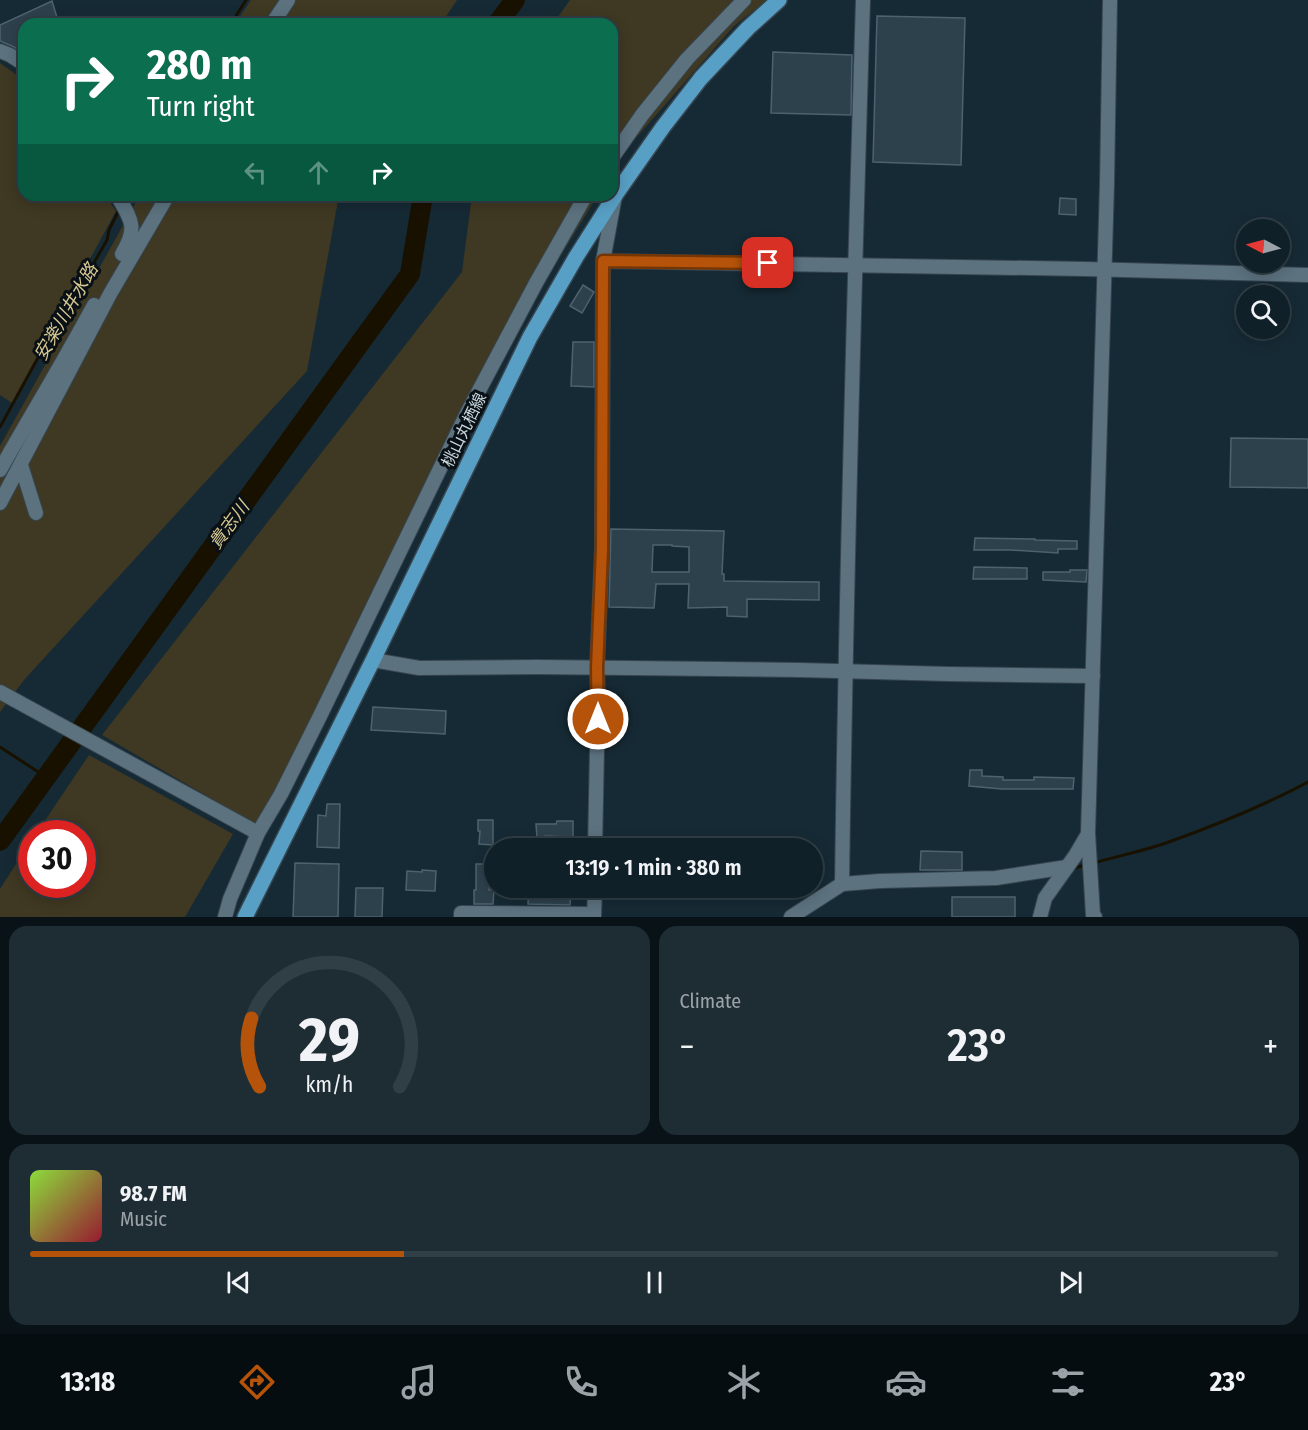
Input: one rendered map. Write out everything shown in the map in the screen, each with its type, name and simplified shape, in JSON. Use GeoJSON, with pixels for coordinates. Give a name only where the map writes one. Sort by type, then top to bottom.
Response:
{"type":"FeatureCollection","features":[{"type":"Feature","properties":{"kind":"main road","name":"桃山丸栖線"},"geometry":{"type":"LineString","coordinates":[[618,191],[701,78],[748,28],[779,0]]}},
{"type":"Feature","properties":{"kind":"main road","name":"桃山丸栖線"},"geometry":{"type":"LineString","coordinates":[[245,917],[530,336],[612,201]]}},
{"type":"Feature","properties":{"kind":"street"},"geometry":{"type":"LineString","coordinates":[[276,18],[288,0]]}},
{"type":"Feature","properties":{"kind":"street"},"geometry":{"type":"LineString","coordinates":[[618,149],[687,59],[744,0]]}},
{"type":"Feature","properties":{"kind":"street"},"geometry":{"type":"LineString","coordinates":[[842,884],[855,265],[864,0]]}},
{"type":"Feature","properties":{"kind":"street"},"geometry":{"type":"LineString","coordinates":[[1095,917],[1093,915],[1088,832],[1105,270],[1110,0]]}},
{"type":"Feature","properties":{"kind":"street"},"geometry":{"type":"LineString","coordinates":[[0,51],[18,60]]}},
{"type":"Feature","properties":{"kind":"street"},"geometry":{"type":"LineString","coordinates":[[0,470],[131,240],[132,220],[121,201]]}},
{"type":"Feature","properties":{"kind":"street"},"geometry":{"type":"LineString","coordinates":[[0,503],[110,294],[164,201]]}},
{"type":"Feature","properties":{"kind":"street"},"geometry":{"type":"LineString","coordinates":[[220,917],[258,833],[281,794],[315,726],[466,415],[583,201]]}},
{"type":"Feature","properties":{"kind":"street"},"geometry":{"type":"LineString","coordinates":[[596,838],[597,668],[602,549],[603,261],[615,201]]}},
{"type":"Feature","properties":{"kind":"street"},"geometry":{"type":"LineString","coordinates":[[603,261],[1308,275]]}},
{"type":"Feature","properties":{"kind":"street"},"geometry":{"type":"LineString","coordinates":[[21,465],[36,513]]}},
{"type":"Feature","properties":{"kind":"street"},"geometry":{"type":"LineString","coordinates":[[373,660],[419,668],[538,667],[1093,676]]}},
{"type":"Feature","properties":{"kind":"street"},"geometry":{"type":"LineString","coordinates":[[0,692],[258,833]]}},
{"type":"Feature","properties":{"kind":"street"},"geometry":{"type":"LineString","coordinates":[[1040,917],[1045,898],[1075,856],[1088,832]]}},
{"type":"Feature","properties":{"kind":"street"},"geometry":{"type":"LineString","coordinates":[[791,917],[842,884],[996,878],[1067,867]]}},
{"type":"Feature","properties":{"kind":"street"},"geometry":{"type":"LineString","coordinates":[[461,917],[461,913],[594,916],[595,898]]}},
{"type":"Feature","properties":{"kind":"street"},"geometry":{"type":"LineString","coordinates":[[225,917],[230,899]]}},
{"type":"Feature","properties":{"kind":"shaded area"},"geometry":{"type":"Polygon","coordinates":[[[251,0],[457,0],[445,18],[239,18],[251,0]]]}},
{"type":"Feature","properties":{"kind":"shaded area"},"geometry":{"type":"Polygon","coordinates":[[[570,0],[767,0],[734,26],[628,147],[618,163],[618,18],[557,18],[570,0]]]}},
{"type":"Feature","properties":{"kind":"shaded area"},"geometry":{"type":"Polygon","coordinates":[[[0,63],[18,76],[18,201],[109,201],[116,211],[12,403],[0,395],[0,63]]]}},
{"type":"Feature","properties":{"kind":"shaded area"},"geometry":{"type":"Polygon","coordinates":[[[137,201],[338,201],[307,371],[24,680],[0,712],[0,446],[137,201]]]}},
{"type":"Feature","properties":{"kind":"shaded area"},"geometry":{"type":"Polygon","coordinates":[[[471,201],[594,201],[520,322],[267,831],[102,735],[462,272],[471,201]]]}},
{"type":"Feature","properties":{"kind":"shaded area"},"geometry":{"type":"Polygon","coordinates":[[[89,755],[233,834],[185,917],[0,917],[0,889],[18,861],[18,898],[96,898],[96,820],[45,820],[89,755]]]}},
{"type":"Feature","properties":{"kind":"building"},"geometry":{"type":"Polygon","coordinates":[[[52,1],[57,18],[18,18],[18,49],[0,41],[0,25],[52,1]]]}},
{"type":"Feature","properties":{"kind":"building"},"geometry":{"type":"Polygon","coordinates":[[[877,16],[965,18],[961,165],[873,162],[877,16]]]}},
{"type":"Feature","properties":{"kind":"building"},"geometry":{"type":"Polygon","coordinates":[[[773,52],[852,55],[851,115],[771,113],[773,52]]]}},
{"type":"Feature","properties":{"kind":"building"},"geometry":{"type":"Polygon","coordinates":[[[1060,198],[1076,199],[1076,215],[1059,214],[1060,198]]]}},
{"type":"Feature","properties":{"kind":"building"},"geometry":{"type":"Polygon","coordinates":[[[583,285],[594,292],[582,313],[570,306],[583,285]]]}},
{"type":"Feature","properties":{"kind":"building"},"geometry":{"type":"Polygon","coordinates":[[[573,342],[594,342],[594,387],[571,386],[573,342]]]}},
{"type":"Feature","properties":{"kind":"building"},"geometry":{"type":"Polygon","coordinates":[[[1231,438],[1308,439],[1308,488],[1230,487],[1231,438]]]}},
{"type":"Feature","properties":{"kind":"building"},"geometry":{"type":"Polygon","coordinates":[[[611,529],[724,531],[722,574],[724,574],[724,581],[819,582],[819,600],[747,599],[747,617],[727,616],[727,607],[688,608],[689,584],[656,584],[654,608],[609,607],[611,529]],[[653,545],[652,572],[689,572],[689,547],[653,545]]]}},
{"type":"Feature","properties":{"kind":"building"},"geometry":{"type":"Polygon","coordinates":[[[975,538],[1077,541],[1077,549],[1058,549],[1058,553],[974,550],[975,538]]]}},
{"type":"Feature","properties":{"kind":"building"},"geometry":{"type":"Polygon","coordinates":[[[974,567],[1027,568],[1027,579],[973,579],[974,567]]]}},
{"type":"Feature","properties":{"kind":"building"},"geometry":{"type":"Polygon","coordinates":[[[1070,570],[1087,570],[1086,582],[1043,580],[1043,572],[1070,572],[1070,570]]]}},
{"type":"Feature","properties":{"kind":"building"},"geometry":{"type":"Polygon","coordinates":[[[373,707],[446,711],[445,734],[371,730],[373,707]]]}},
{"type":"Feature","properties":{"kind":"building"},"geometry":{"type":"Polygon","coordinates":[[[970,770],[982,770],[982,776],[1003,777],[1003,780],[1034,780],[1034,777],[1074,778],[1073,789],[1002,789],[969,786],[970,770]]]}},
{"type":"Feature","properties":{"kind":"building"},"geometry":{"type":"Polygon","coordinates":[[[327,804],[340,804],[339,848],[317,847],[318,815],[326,816],[327,804]]]}},
{"type":"Feature","properties":{"kind":"building"},"geometry":{"type":"Polygon","coordinates":[[[478,820],[493,820],[493,838],[484,838],[484,844],[479,844],[480,831],[478,831],[478,820]]]}},
{"type":"Feature","properties":{"kind":"building"},"geometry":{"type":"Polygon","coordinates":[[[557,821],[573,821],[573,837],[537,838],[536,824],[556,824],[557,821]]]}},
{"type":"Feature","properties":{"kind":"building"},"geometry":{"type":"Polygon","coordinates":[[[921,851],[962,852],[962,870],[920,870],[921,851]]]}},
{"type":"Feature","properties":{"kind":"building"},"geometry":{"type":"Polygon","coordinates":[[[295,863],[339,864],[338,917],[293,917],[295,863]]]}},
{"type":"Feature","properties":{"kind":"building"},"geometry":{"type":"Polygon","coordinates":[[[476,864],[484,864],[484,898],[493,898],[493,904],[474,904],[474,890],[476,890],[476,864]]]}},
{"type":"Feature","properties":{"kind":"building"},"geometry":{"type":"Polygon","coordinates":[[[422,870],[436,871],[435,891],[406,890],[407,871],[422,872],[422,870]]]}},
{"type":"Feature","properties":{"kind":"building"},"geometry":{"type":"Polygon","coordinates":[[[356,888],[383,888],[382,917],[355,917],[356,888]]]}},
{"type":"Feature","properties":{"kind":"building"},"geometry":{"type":"Polygon","coordinates":[[[952,897],[1015,897],[1015,917],[952,917],[952,897]]]}},
{"type":"Feature","properties":{"kind":"building"},"geometry":{"type":"Polygon","coordinates":[[[528,898],[571,898],[570,905],[528,904],[528,898]]]}},
{"type":"Feature","properties":{"kind":"waterway","name":"安楽川井水路"},"geometry":{"type":"LineString","coordinates":[[235,18],[246,0]]}},
{"type":"Feature","properties":{"kind":"waterway","name":"貴志川"},"geometry":{"type":"LineString","coordinates":[[502,18],[515,0]]}},
{"type":"Feature","properties":{"kind":"waterway","name":"貴志川"},"geometry":{"type":"LineString","coordinates":[[0,841],[410,274],[422,201]]}},
{"type":"Feature","properties":{"kind":"waterway","name":"安楽川井水路"},"geometry":{"type":"LineString","coordinates":[[0,427],[68,303],[79,289],[107,240],[109,230],[119,210]]}},
{"type":"Feature","properties":{"kind":"waterway","name":"安楽川井水路"},"geometry":{"type":"LineString","coordinates":[[0,747],[46,777]]}},
{"type":"Feature","properties":{"kind":"waterway"},"geometry":{"type":"LineString","coordinates":[[1094,863],[1157,846],[1202,830],[1308,782]]}},
{"type":"Feature","properties":{"kind":"waterway"},"geometry":{"type":"LineString","coordinates":[[1071,869],[1085,865]]}},
{"type":"Feature","properties":{"kind":"route"},"geometry":{"type":"LineString","coordinates":[[598,719],[597,668],[602,549],[603,261],[768,263]]}}]}
